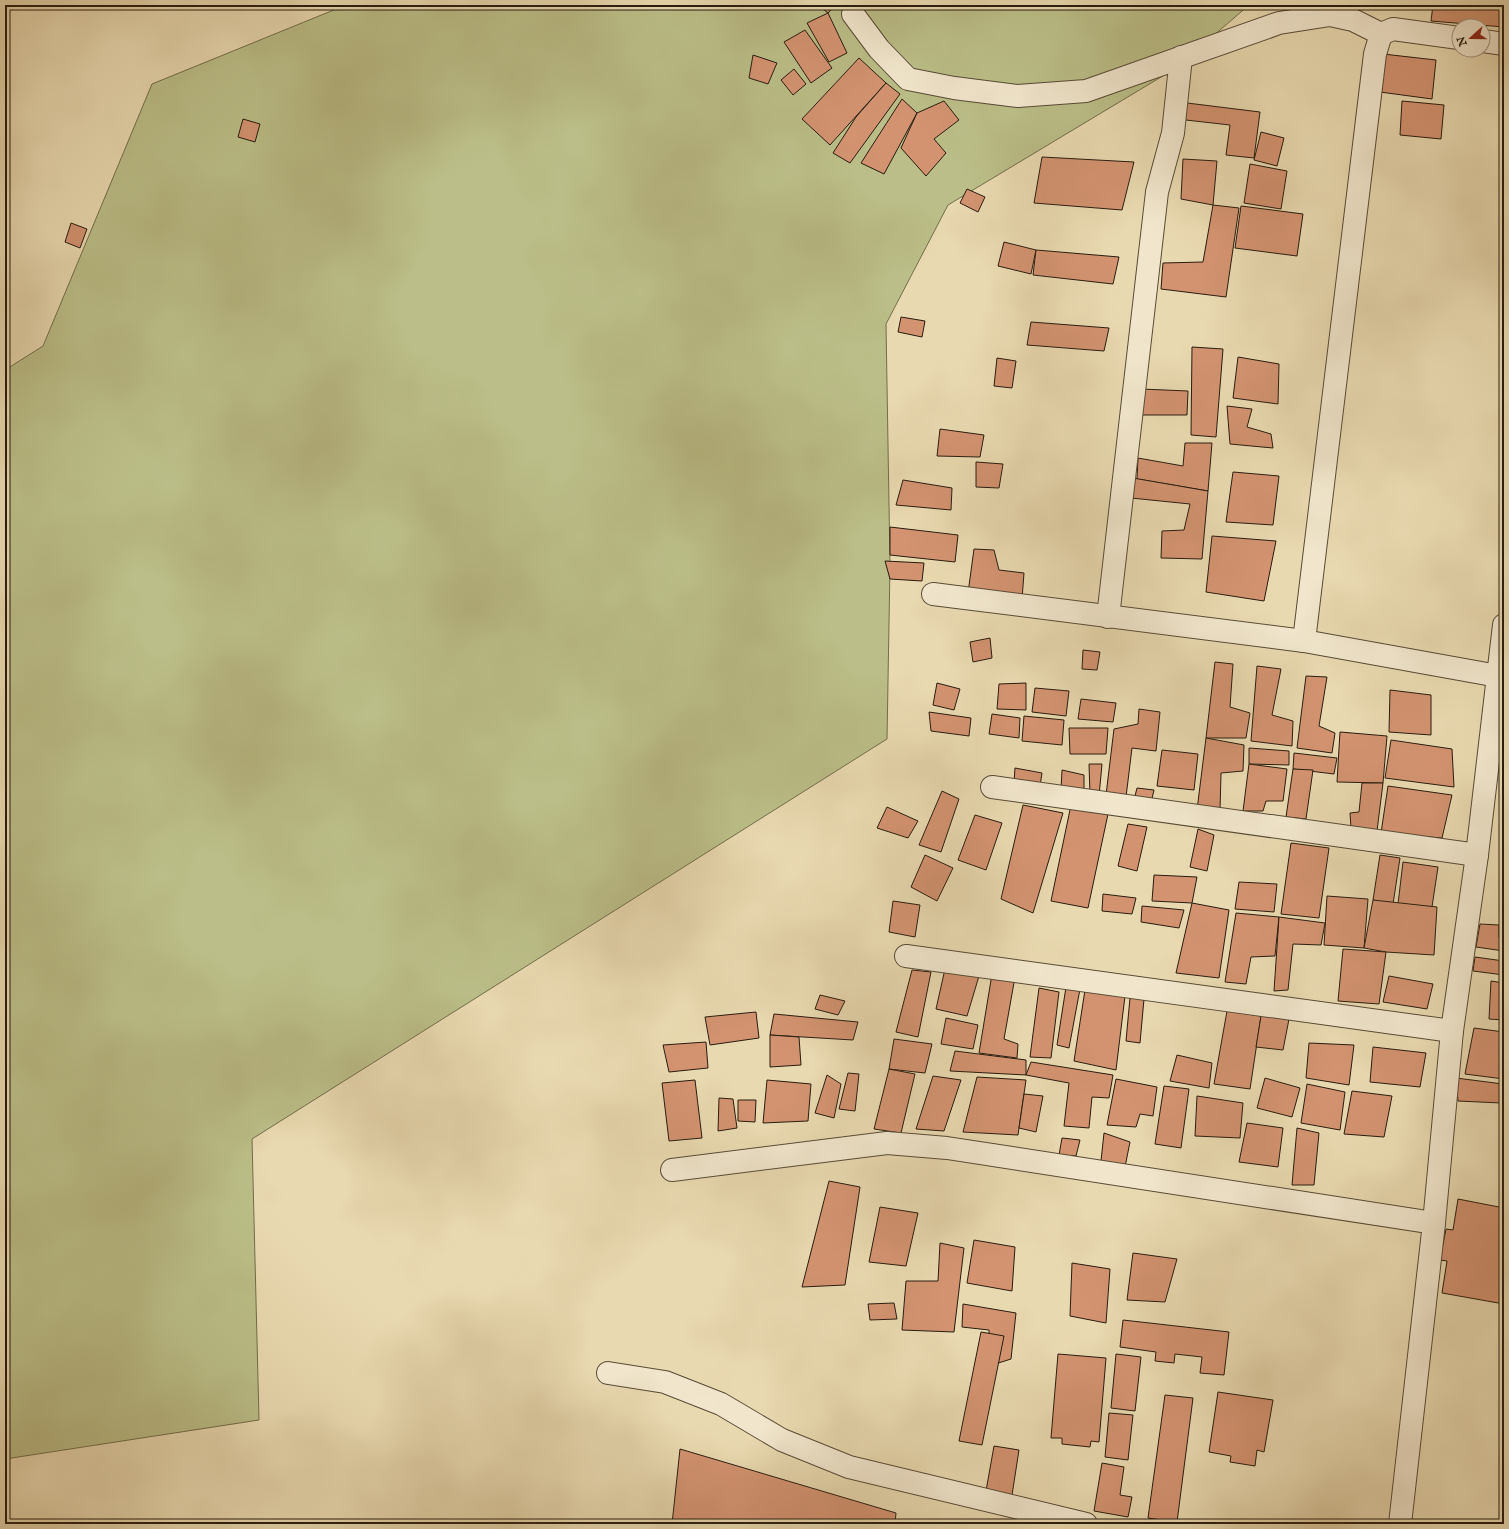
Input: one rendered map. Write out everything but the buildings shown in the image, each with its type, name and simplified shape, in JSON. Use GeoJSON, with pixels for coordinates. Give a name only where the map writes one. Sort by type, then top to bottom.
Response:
{"type":"FeatureCollection","features":[{"type":"Feature","properties":{"kind":"street"},"geometry":{"type":"LineString","coordinates":[[853,14],[879,49],[908,79],[954,88],[1018,96],[1086,91],[1279,23],[1355,12],[1381,34]]}},
{"type":"Feature","properties":{"kind":"street"},"geometry":{"type":"LineString","coordinates":[[1381,34],[1393,29],[1451,37]]}},
{"type":"Feature","properties":{"kind":"street"},"geometry":{"type":"LineString","coordinates":[[1304,642],[1374,61],[1381,34]]}},
{"type":"Feature","properties":{"kind":"street"},"geometry":{"type":"LineString","coordinates":[[1491,42],[1504,44]]}},
{"type":"Feature","properties":{"kind":"street"},"geometry":{"type":"LineString","coordinates":[[1108,617],[1157,192],[1173,133],[1181,57]]}},
{"type":"Feature","properties":{"kind":"street"},"geometry":{"type":"LineString","coordinates":[[933,594],[1304,642],[1498,676]]}},
{"type":"Feature","properties":{"kind":"street"},"geometry":{"type":"LineString","coordinates":[[1400,1524],[1434,1223],[1452,1031],[1477,855],[1504,625]]}},
{"type":"Feature","properties":{"kind":"street"},"geometry":{"type":"LineString","coordinates":[[992,787],[1477,855]]}},
{"type":"Feature","properties":{"kind":"street"},"geometry":{"type":"LineString","coordinates":[[906,956],[1452,1031]]}},
{"type":"Feature","properties":{"kind":"street"},"geometry":{"type":"LineString","coordinates":[[672,1170],[887,1143],[947,1148],[1434,1223]]}},
{"type":"Feature","properties":{"kind":"street"},"geometry":{"type":"LineString","coordinates":[[608,1373],[672,1385],[721,1404],[782,1440],[849,1467],[1086,1524]]}},
{"type":"Feature","properties":{"kind":"green space"},"geometry":{"type":"Polygon","coordinates":[[[346,5],[1249,5],[1176,68],[948,205],[886,324],[890,565],[887,739],[252,1139],[259,1420],[5,1459],[5,370],[43,346],[152,84],[346,5]]]}}]}
